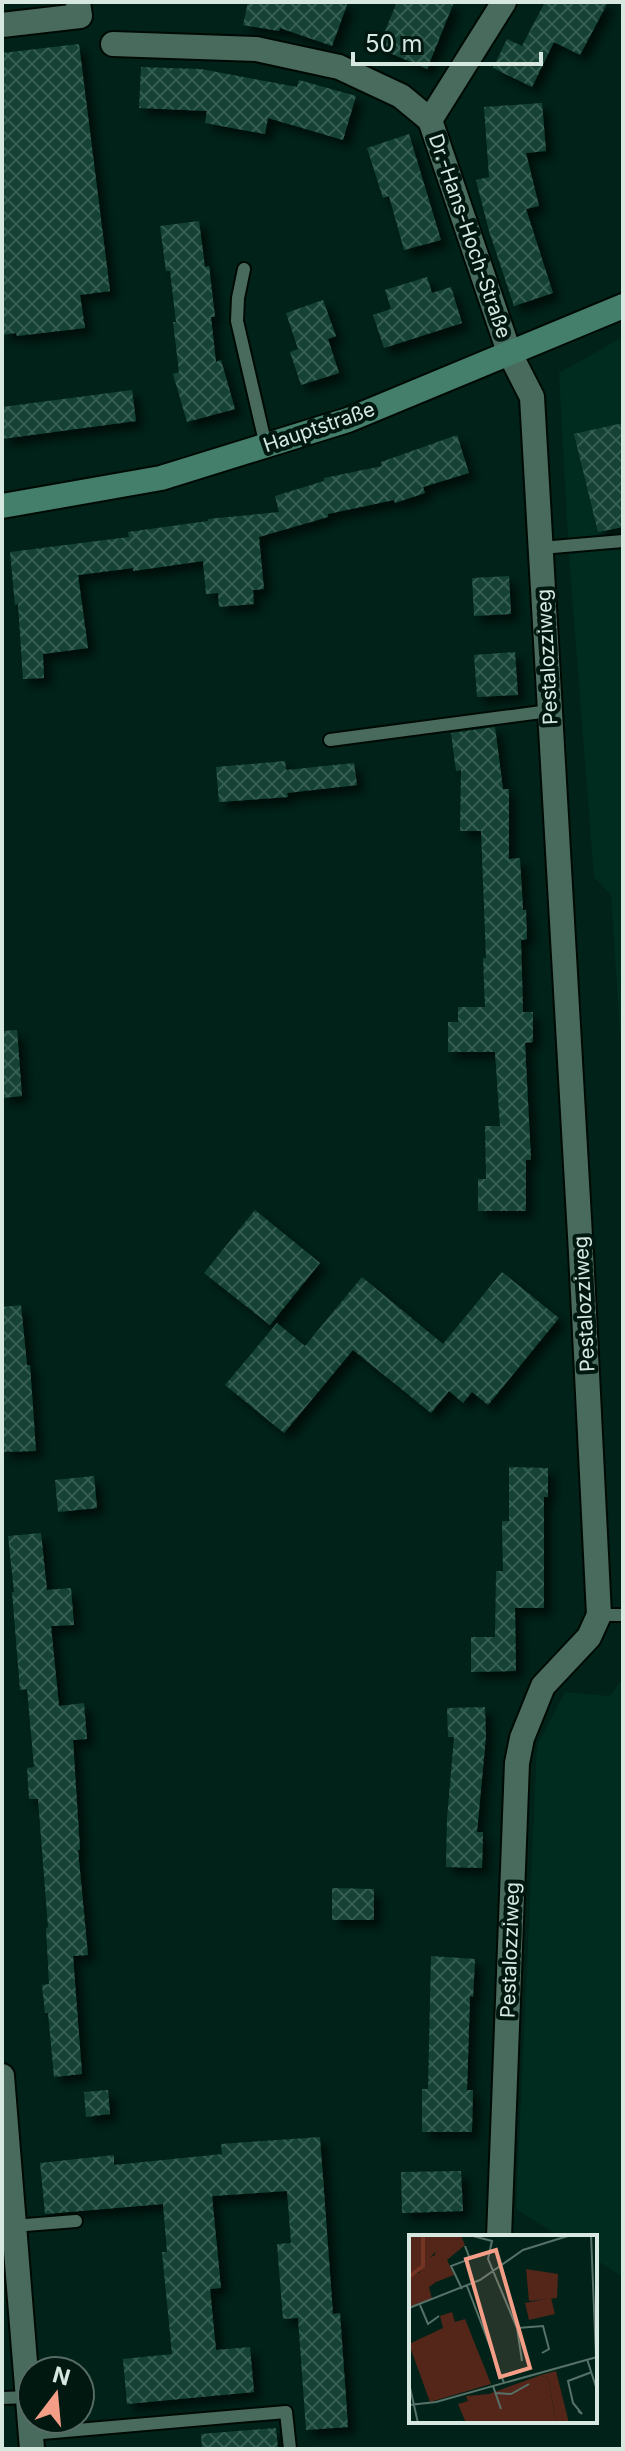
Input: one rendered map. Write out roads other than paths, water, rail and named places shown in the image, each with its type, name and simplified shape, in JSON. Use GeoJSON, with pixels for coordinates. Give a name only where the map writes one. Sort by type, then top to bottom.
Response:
{"type":"FeatureCollection","features":[{"type":"Feature","properties":{"kind":"street"},"geometry":{"type":"LineString","coordinates":[[2,25],[80,16],[78,2]]}},
{"type":"Feature","properties":{"kind":"street","name":"Dr.-Hans-Hoch-Straße"},"geometry":{"type":"LineString","coordinates":[[430,120],[504,2]]}},
{"type":"Feature","properties":{"kind":"street","name":"Dr.-Hans-Hoch-Straße"},"geometry":{"type":"LineString","coordinates":[[113,44],[256,49],[339,67],[401,96],[430,120],[509,352]]}},
{"type":"Feature","properties":{"kind":"street","name":"Hauptstraße"},"geometry":{"type":"LineString","coordinates":[[2,506],[161,478],[348,420],[623,306]]}},
{"type":"Feature","properties":{"kind":"street","name":"Pestalozziweg"},"geometry":{"type":"LineString","coordinates":[[499,2235],[517,1763],[522,1738],[543,1686],[611,1615],[581,1253],[532,397],[509,352]]}},
{"type":"Feature","properties":{"kind":"street"},"geometry":{"type":"LineString","coordinates":[[2,2076],[25,2355]]}},
{"type":"Feature","properties":{"kind":"lane"},"geometry":{"type":"LineString","coordinates":[[244,269],[237,321],[266,446]]}},
{"type":"Feature","properties":{"kind":"lane"},"geometry":{"type":"LineString","coordinates":[[541,548],[623,541]]}},
{"type":"Feature","properties":{"kind":"lane"},"geometry":{"type":"LineString","coordinates":[[330,740],[549,711]]}},
{"type":"Feature","properties":{"kind":"lane"},"geometry":{"type":"LineString","coordinates":[[13,2226],[76,2221]]}},
{"type":"Feature","properties":{"kind":"lane"},"geometry":{"type":"LineString","coordinates":[[31,2441],[286,2412],[290,2449]]}}]}
